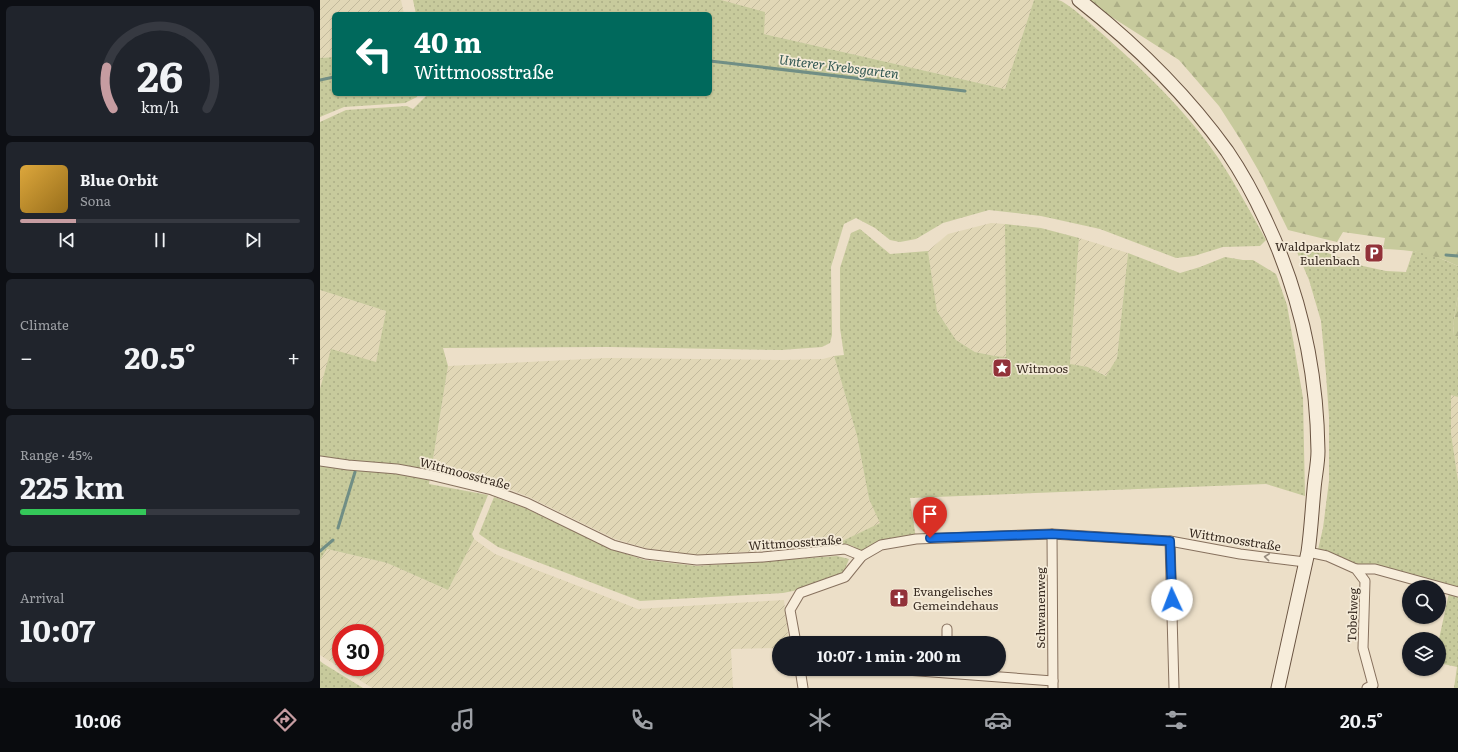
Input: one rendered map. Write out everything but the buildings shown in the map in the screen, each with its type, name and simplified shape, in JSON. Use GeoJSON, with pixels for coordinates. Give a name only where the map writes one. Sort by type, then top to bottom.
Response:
{"type":"FeatureCollection","features":[{"type":"Feature","properties":{"kind":"main road"},"geometry":{"type":"LineString","coordinates":[[1079,0],[1138,50],[1189,102],[1228,152],[1255,197],[1276,243],[1293,288],[1307,343],[1315,397],[1318,452],[1310,536],[1278,688]]}},
{"type":"Feature","properties":{"kind":"street","name":"Wittmoosstraße"},"geometry":{"type":"LineString","coordinates":[[320,460],[348,465],[397,469],[430,475],[492,490],[527,503],[613,545],[646,554],[697,560],[763,557],[845,549],[862,556],[881,545],[916,539],[1052,534],[1170,541],[1240,554],[1306,557]]}},
{"type":"Feature","properties":{"kind":"street","name":"Schwanenweg"},"geometry":{"type":"LineString","coordinates":[[980,676],[1053,685],[1052,534]]}},
{"type":"Feature","properties":{"kind":"street"},"geometry":{"type":"LineString","coordinates":[[1170,541],[1174,688]]}},
{"type":"Feature","properties":{"kind":"street"},"geometry":{"type":"LineString","coordinates":[[795,636],[790,610],[800,593],[846,577],[862,556]]}},
{"type":"Feature","properties":{"kind":"street"},"geometry":{"type":"LineString","coordinates":[[1306,557],[1327,556],[1357,569],[1375,569],[1458,592]]}},
{"type":"Feature","properties":{"kind":"street","name":"Tobelweg"},"geometry":{"type":"LineString","coordinates":[[1357,569],[1365,581],[1363,648],[1372,687]]}},
{"type":"Feature","properties":{"kind":"street"},"geometry":{"type":"LineString","coordinates":[[947,629],[947,636]]}},
{"type":"Feature","properties":{"kind":"street"},"geometry":{"type":"LineString","coordinates":[[801,676],[803,688]]}},
{"type":"Feature","properties":{"kind":"shaded area"},"geometry":{"type":"Polygon","coordinates":[[[320,0],[401,0],[404,12],[332,12],[332,57],[320,58],[320,0]]]}},
{"type":"Feature","properties":{"kind":"shaded area"},"geometry":{"type":"Polygon","coordinates":[[[721,0],[1034,0],[1005,89],[764,34],[721,0]]]}},
{"type":"Feature","properties":{"kind":"shaded area"},"geometry":{"type":"Polygon","coordinates":[[[991,223],[1005,224],[1006,357],[975,352],[956,340],[937,311],[928,251],[948,234],[991,223]]]}},
{"type":"Feature","properties":{"kind":"shaded area"},"geometry":{"type":"Polygon","coordinates":[[[1079,238],[1128,253],[1117,358],[1107,376],[1088,367],[1070,365],[1079,238]]]}},
{"type":"Feature","properties":{"kind":"shaded area"},"geometry":{"type":"Polygon","coordinates":[[[320,290],[386,311],[376,362],[320,389],[320,290]]]}},
{"type":"Feature","properties":{"kind":"shaded area"},"geometry":{"type":"Polygon","coordinates":[[[834,356],[857,436],[869,499],[881,523],[836,544],[697,555],[649,549],[615,539],[529,497],[493,483],[432,466],[448,366],[607,358],[783,360],[823,359],[834,356]]]}},
{"type":"Feature","properties":{"kind":"shaded area"},"geometry":{"type":"Polygon","coordinates":[[[1451,394],[1458,397],[1458,481],[1451,433],[1451,394]]]}},
{"type":"Feature","properties":{"kind":"shaded area"},"geometry":{"type":"Polygon","coordinates":[[[474,539],[495,554],[638,609],[784,600],[788,636],[772,636],[772,648],[731,649],[733,688],[372,688],[353,676],[384,676],[384,624],[332,624],[332,663],[320,655],[320,560],[327,549],[387,563],[448,590],[474,539]]]}},
{"type":"Feature","properties":{"kind":"green space"},"geometry":{"type":"Polygon","coordinates":[[[413,0],[721,0],[765,12],[764,34],[1005,89],[1034,0],[1062,1],[1099,31],[1132,61],[1163,91],[1193,124],[1219,159],[1266,240],[1260,246],[1223,247],[1194,256],[1176,258],[1100,229],[1041,216],[989,210],[943,223],[916,239],[900,242],[890,240],[875,228],[856,218],[844,224],[831,267],[832,335],[830,343],[822,347],[781,350],[609,347],[443,348],[448,366],[429,484],[488,495],[472,534],[474,539],[448,590],[387,563],[327,549],[320,560],[320,389],[331,349],[376,362],[386,311],[320,290],[320,122],[346,110],[407,106],[413,109],[426,96],[712,96],[712,12],[416,12],[413,0]]]}},
{"type":"Feature","properties":{"kind":"green space"},"geometry":{"type":"Polygon","coordinates":[[[1085,0],[1458,0],[1458,266],[1422,253],[1383,249],[1385,238],[1343,232],[1337,242],[1288,230],[1261,175],[1219,106],[1179,60],[1085,0]]]}},
{"type":"Feature","properties":{"kind":"green space"},"geometry":{"type":"Polygon","coordinates":[[[332,57],[332,96],[417,97],[405,103],[344,107],[320,117],[320,58],[332,57]]]}},
{"type":"Feature","properties":{"kind":"green space"},"geometry":{"type":"Polygon","coordinates":[[[1005,224],[1041,228],[1079,238],[1070,364],[1088,367],[1106,376],[1117,358],[1128,253],[1180,273],[1225,257],[1253,260],[1276,274],[1287,305],[1303,398],[1305,496],[1266,484],[910,498],[916,539],[861,553],[853,546],[836,544],[880,523],[869,499],[857,436],[834,356],[844,355],[840,328],[840,268],[851,233],[860,229],[890,254],[928,251],[937,311],[956,340],[975,352],[1006,357],[1005,224]]]}},
{"type":"Feature","properties":{"kind":"green space"},"geometry":{"type":"Polygon","coordinates":[[[1303,244],[1363,266],[1386,271],[1406,272],[1413,251],[1430,254],[1458,266],[1458,295],[1453,336],[1458,336],[1458,397],[1451,395],[1451,433],[1458,481],[1458,592],[1446,589],[1446,580],[1405,580],[1356,569],[1317,554],[1323,528],[1329,481],[1329,417],[1321,321],[1309,280],[1294,245],[1305,251],[1303,244]]]}},
{"type":"Feature","properties":{"kind":"green space"},"geometry":{"type":"Polygon","coordinates":[[[1458,295],[1458,336],[1453,336],[1454,319],[1458,295]]]}},
{"type":"Feature","properties":{"kind":"green space"},"geometry":{"type":"Polygon","coordinates":[[[494,497],[523,507],[611,549],[645,560],[697,566],[837,556],[849,559],[843,574],[798,590],[783,593],[640,601],[498,547],[479,534],[494,497]]]}},
{"type":"Feature","properties":{"kind":"green space"},"geometry":{"type":"Polygon","coordinates":[[[1449,593],[1458,596],[1458,688],[1454,688],[1457,667],[1446,665],[1446,632],[1441,632],[1442,624],[1446,624],[1446,607],[1449,593]]]}},
{"type":"Feature","properties":{"kind":"green space"},"geometry":{"type":"Polygon","coordinates":[[[320,661],[332,669],[332,676],[344,676],[363,688],[320,688],[320,661]]]}},
{"type":"Feature","properties":{"kind":"waterway","name":"Unterer Krebsgarten"},"geometry":{"type":"LineString","coordinates":[[712,61],[965,91]]}},
{"type":"Feature","properties":{"kind":"waterway","name":"Unterer Krebsgarten"},"geometry":{"type":"LineString","coordinates":[[320,80],[332,77]]}},
{"type":"Feature","properties":{"kind":"waterway"},"geometry":{"type":"LineString","coordinates":[[1446,255],[1458,256]]}},
{"type":"Feature","properties":{"kind":"waterway"},"geometry":{"type":"LineString","coordinates":[[338,528],[355,472]]}},
{"type":"Feature","properties":{"kind":"waterway"},"geometry":{"type":"LineString","coordinates":[[320,551],[333,540]]}},
{"type":"Feature","properties":{"kind":"place","name":"Waldparkplatz Eulenbach"},"geometry":{"type":"Point","coordinates":[1374,253]}},
{"type":"Feature","properties":{"kind":"place","name":"Witmoos"},"geometry":{"type":"Point","coordinates":[1002,368]}},
{"type":"Feature","properties":{"kind":"place","name":"Evangelisches Gemeindehaus"},"geometry":{"type":"Point","coordinates":[899,598]}},
{"type":"Feature","properties":{"kind":"route"},"geometry":{"type":"LineString","coordinates":[[930,538],[1052,534],[1170,541],[1172,600]]}}]}
